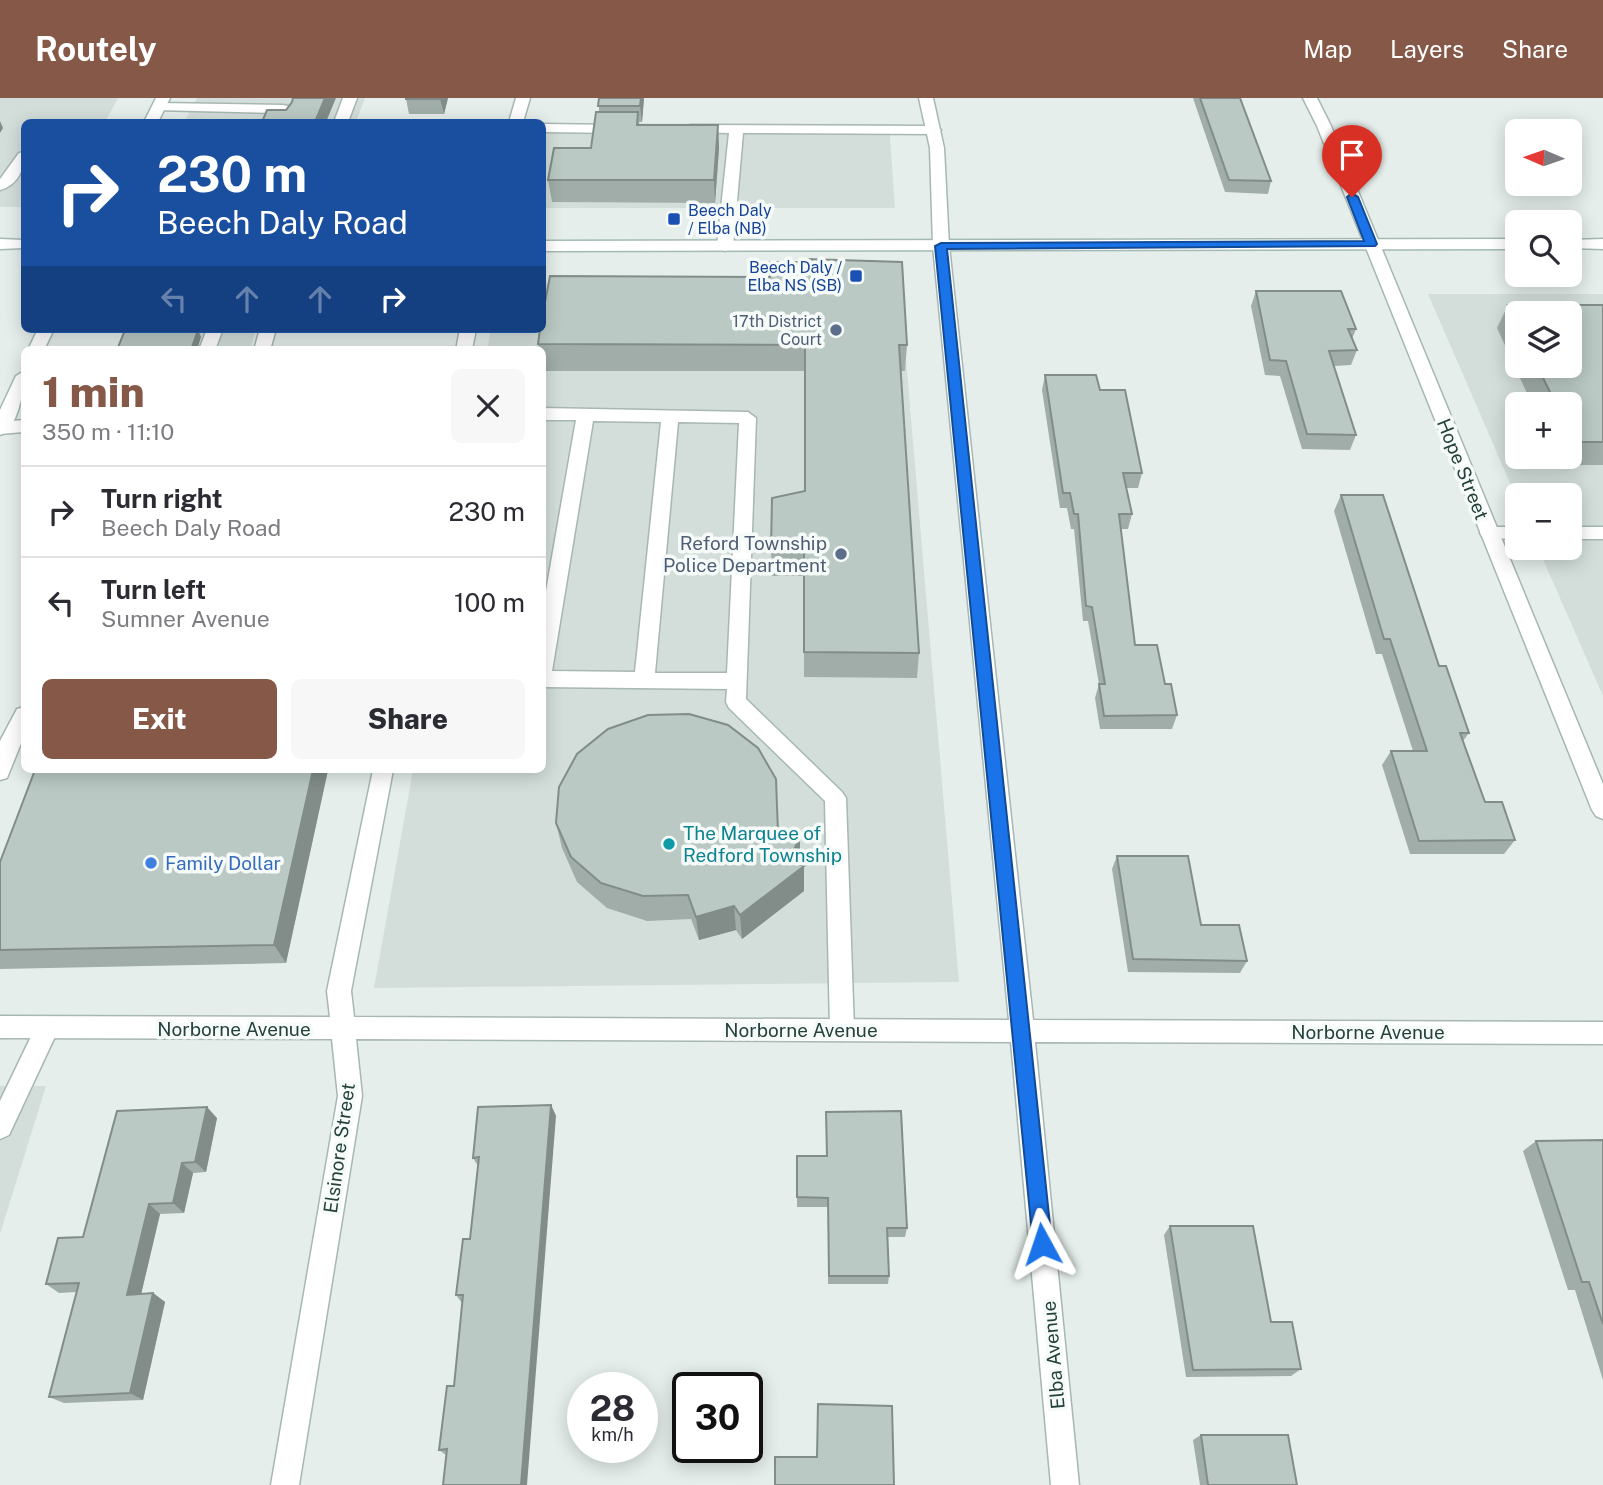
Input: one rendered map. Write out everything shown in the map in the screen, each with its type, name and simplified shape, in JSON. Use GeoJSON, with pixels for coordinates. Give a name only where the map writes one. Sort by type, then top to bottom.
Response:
{"type":"FeatureCollection","features":[{"type":"Feature","properties":{"kind":"street"},"geometry":{"type":"LineString","coordinates":[[342,119],[350,98]]}},
{"type":"Feature","properties":{"kind":"street"},"geometry":{"type":"LineString","coordinates":[[517,119],[523,98]]}},
{"type":"Feature","properties":{"kind":"street","name":"Elba Avenue"},"geometry":{"type":"LineString","coordinates":[[926,98],[934,131],[941,246],[1022,1031],[1065,1485]]}},
{"type":"Feature","properties":{"kind":"street","name":"Hope Street"},"geometry":{"type":"LineString","coordinates":[[1310,98],[1324,126],[1603,810]]}},
{"type":"Feature","properties":{"kind":"street"},"geometry":{"type":"LineString","coordinates":[[152,119],[161,103],[283,109],[287,116],[286,119]]}},
{"type":"Feature","properties":{"kind":"street"},"geometry":{"type":"LineString","coordinates":[[546,128],[639,129]]}},
{"type":"Feature","properties":{"kind":"street"},"geometry":{"type":"LineString","coordinates":[[681,129],[934,131]]}},
{"type":"Feature","properties":{"kind":"street"},"geometry":{"type":"LineString","coordinates":[[725,246],[736,129]]}},
{"type":"Feature","properties":{"kind":"street"},"geometry":{"type":"LineString","coordinates":[[0,186],[21,160]]}},
{"type":"Feature","properties":{"kind":"street"},"geometry":{"type":"LineString","coordinates":[[0,244],[21,244]]}},
{"type":"Feature","properties":{"kind":"street"},"geometry":{"type":"LineString","coordinates":[[546,246],[1505,244]]}},
{"type":"Feature","properties":{"kind":"street"},"geometry":{"type":"LineString","coordinates":[[1582,244],[1603,244]]}},
{"type":"Feature","properties":{"kind":"street"},"geometry":{"type":"LineString","coordinates":[[21,382],[0,428],[21,426]]}},
{"type":"Feature","properties":{"kind":"street"},"geometry":{"type":"LineString","coordinates":[[546,414],[748,418],[736,702],[835,798],[842,1030]]}},
{"type":"Feature","properties":{"kind":"street"},"geometry":{"type":"LineString","coordinates":[[546,649],[584,415]]}},
{"type":"Feature","properties":{"kind":"street"},"geometry":{"type":"LineString","coordinates":[[644,680],[670,416]]}},
{"type":"Feature","properties":{"kind":"street"},"geometry":{"type":"LineString","coordinates":[[1489,533],[1505,533]]}},
{"type":"Feature","properties":{"kind":"street"},"geometry":{"type":"LineString","coordinates":[[1582,533],[1603,533]]}},
{"type":"Feature","properties":{"kind":"street"},"geometry":{"type":"LineString","coordinates":[[546,679],[737,681]]}},
{"type":"Feature","properties":{"kind":"street"},"geometry":{"type":"LineString","coordinates":[[0,772],[5,748],[21,719]]}},
{"type":"Feature","properties":{"kind":"street","name":"Elsinore Street"},"geometry":{"type":"LineString","coordinates":[[285,1485],[350,1096],[339,991],[382,773]]}},
{"type":"Feature","properties":{"kind":"street","name":"Norborne Avenue"},"geometry":{"type":"LineString","coordinates":[[0,1027],[1603,1033]]}},
{"type":"Feature","properties":{"kind":"street"},"geometry":{"type":"LineString","coordinates":[[0,1127],[47,1028]]}},
{"type":"Feature","properties":{"kind":"shaded area"},"geometry":{"type":"Polygon","coordinates":[[[0,98],[118,98],[107,119],[21,119],[21,207],[0,207],[0,98]]]}},
{"type":"Feature","properties":{"kind":"shaded area"},"geometry":{"type":"Polygon","coordinates":[[[197,98],[365,98],[357,119],[186,119],[197,98]]]}},
{"type":"Feature","properties":{"kind":"shaded area"},"geometry":{"type":"Polygon","coordinates":[[[546,123],[889,124],[895,208],[546,208],[546,123]]]}},
{"type":"Feature","properties":{"kind":"shaded area"},"geometry":{"type":"Polygon","coordinates":[[[546,283],[900,289],[959,982],[374,988],[412,773],[546,773],[546,346],[488,346],[490,333],[546,333],[546,283]]]}},
{"type":"Feature","properties":{"kind":"shaded area"},"geometry":{"type":"Polygon","coordinates":[[[1428,294],[1603,294],[1603,696],[1543,560],[1582,560],[1582,483],[1510,483],[1428,294]]]}},
{"type":"Feature","properties":{"kind":"shaded area"},"geometry":{"type":"Polygon","coordinates":[[[128,333],[255,333],[251,346],[123,346],[128,333]]]}},
{"type":"Feature","properties":{"kind":"shaded area"},"geometry":{"type":"Polygon","coordinates":[[[0,1086],[46,1086],[0,1234],[0,1086]]]}},
{"type":"Feature","properties":{"kind":"building"},"geometry":{"type":"Polygon","coordinates":[[[293,98],[325,98],[316,119],[263,119],[267,110],[286,110],[293,98]]]}},
{"type":"Feature","properties":{"kind":"building"},"geometry":{"type":"Polygon","coordinates":[[[406,98],[441,98],[406,99],[406,98]]]}},
{"type":"Feature","properties":{"kind":"building"},"geometry":{"type":"Polygon","coordinates":[[[599,98],[641,98],[640,106],[598,106],[599,98]]]}},
{"type":"Feature","properties":{"kind":"building"},"geometry":{"type":"Polygon","coordinates":[[[1200,98],[1240,98],[1271,181],[1229,180],[1200,98]]]}},
{"type":"Feature","properties":{"kind":"building"},"geometry":{"type":"Polygon","coordinates":[[[596,112],[638,112],[637,125],[718,125],[714,180],[548,180],[554,148],[591,148],[596,112]]]}},
{"type":"Feature","properties":{"kind":"building"},"geometry":{"type":"Polygon","coordinates":[[[806,259],[902,262],[907,345],[899,345],[919,653],[804,652],[804,550],[771,550],[772,498],[805,491],[805,345],[538,344],[539,333],[546,333],[546,297],[550,276],[770,277],[770,262],[806,262],[806,259]]]}},
{"type":"Feature","properties":{"kind":"building"},"geometry":{"type":"Polygon","coordinates":[[[1256,291],[1341,291],[1356,329],[1348,329],[1357,350],[1329,351],[1356,435],[1307,434],[1286,361],[1270,360],[1256,291]]]}},
{"type":"Feature","properties":{"kind":"building"},"geometry":{"type":"Polygon","coordinates":[[[1582,305],[1603,305],[1603,442],[1582,442],[1582,392],[1550,392],[1543,378],[1582,378],[1582,305]]]}},
{"type":"Feature","properties":{"kind":"building"},"geometry":{"type":"Polygon","coordinates":[[[124,333],[197,333],[192,346],[119,346],[124,333]]]}},
{"type":"Feature","properties":{"kind":"building"},"geometry":{"type":"Polygon","coordinates":[[[1045,375],[1096,375],[1100,390],[1125,390],[1142,473],[1123,473],[1132,514],[1119,514],[1135,645],[1157,645],[1165,684],[1171,684],[1177,715],[1104,716],[1099,684],[1105,684],[1092,607],[1086,606],[1078,514],[1074,514],[1070,493],[1063,493],[1045,375]]]}},
{"type":"Feature","properties":{"kind":"building"},"geometry":{"type":"Polygon","coordinates":[[[1341,495],[1383,495],[1439,666],[1446,666],[1469,733],[1460,733],[1485,802],[1502,802],[1515,840],[1419,841],[1391,751],[1427,751],[1390,639],[1384,639],[1341,495]]]}},
{"type":"Feature","properties":{"kind":"building","name":"The Marquee of Redford Township"},"geometry":{"type":"Polygon","coordinates":[[[689,714],[728,725],[758,748],[776,779],[778,833],[800,837],[789,860],[804,866],[740,915],[734,906],[696,917],[688,895],[643,896],[601,883],[571,857],[556,823],[559,787],[577,754],[608,729],[648,715],[689,714]]]}},
{"type":"Feature","properties":{"kind":"building"},"geometry":{"type":"Polygon","coordinates":[[[34,773],[312,773],[274,945],[0,950],[0,862],[34,773]]]}},
{"type":"Feature","properties":{"kind":"building"},"geometry":{"type":"Polygon","coordinates":[[[1117,856],[1188,856],[1201,925],[1239,925],[1247,961],[1133,959],[1117,856]]]}},
{"type":"Feature","properties":{"kind":"building"},"geometry":{"type":"Polygon","coordinates":[[[551,1105],[521,1485],[443,1485],[447,1449],[439,1450],[447,1386],[454,1386],[463,1295],[456,1295],[463,1239],[470,1239],[479,1157],[473,1158],[478,1107],[551,1105]]]}},
{"type":"Feature","properties":{"kind":"building"},"geometry":{"type":"Polygon","coordinates":[[[207,1107],[195,1162],[182,1163],[173,1203],[149,1204],[127,1295],[153,1293],[130,1393],[49,1397],[79,1283],[46,1284],[58,1238],[83,1237],[117,1111],[207,1107]]]}},
{"type":"Feature","properties":{"kind":"building"},"geometry":{"type":"Polygon","coordinates":[[[901,1111],[907,1228],[887,1228],[889,1276],[829,1276],[828,1198],[797,1197],[797,1156],[827,1156],[826,1112],[901,1111]]]}},
{"type":"Feature","properties":{"kind":"building"},"geometry":{"type":"Polygon","coordinates":[[[1603,1140],[1603,1324],[1589,1282],[1582,1282],[1536,1141],[1603,1140]]]}},
{"type":"Feature","properties":{"kind":"building"},"geometry":{"type":"Polygon","coordinates":[[[1170,1226],[1253,1226],[1271,1322],[1292,1322],[1301,1369],[1193,1370],[1170,1226]]]}},
{"type":"Feature","properties":{"kind":"building"},"geometry":{"type":"Polygon","coordinates":[[[818,1404],[892,1406],[894,1485],[775,1485],[775,1457],[817,1457],[818,1404]]]}},
{"type":"Feature","properties":{"kind":"building"},"geometry":{"type":"Polygon","coordinates":[[[1201,1435],[1288,1435],[1297,1485],[1208,1485],[1201,1435]]]}},
{"type":"Feature","properties":{"kind":"place","name":"Beech Daly / Elba (NB)"},"geometry":{"type":"Point","coordinates":[674,219]}},
{"type":"Feature","properties":{"kind":"place","name":"Beech Daly / Elba NS (SB)"},"geometry":{"type":"Point","coordinates":[856,276]}},
{"type":"Feature","properties":{"kind":"place","name":"17th District Court"},"geometry":{"type":"Point","coordinates":[836,330]}},
{"type":"Feature","properties":{"kind":"place","name":"Reford Township Police Department"},"geometry":{"type":"Point","coordinates":[841,554]}},
{"type":"Feature","properties":{"kind":"place","name":"The Marquee of Redford Township"},"geometry":{"type":"Point","coordinates":[669,844]}},
{"type":"Feature","properties":{"kind":"place","name":"Family Dollar"},"geometry":{"type":"Point","coordinates":[151,863]}},
{"type":"Feature","properties":{"kind":"route"},"geometry":{"type":"LineString","coordinates":[[1042,1244],[941,246],[1371,244],[1352,197]]}}]}
